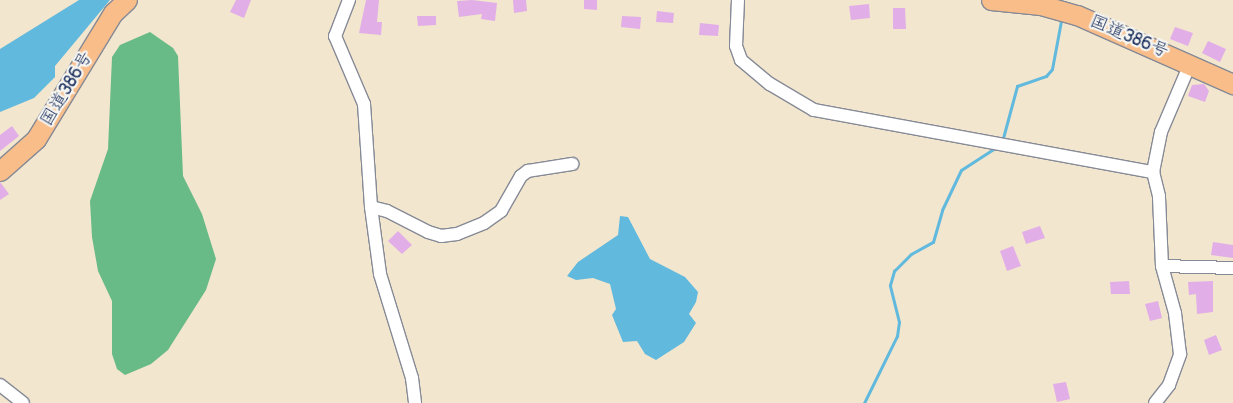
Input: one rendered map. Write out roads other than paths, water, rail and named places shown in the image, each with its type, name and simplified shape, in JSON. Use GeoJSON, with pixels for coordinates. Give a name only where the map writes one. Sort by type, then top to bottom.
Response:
{"type":"FeatureCollection","features":[{"type":"Feature","properties":{"kind":"highway","name":"国道386号"},"geometry":{"type":"LineString","coordinates":[[0,171],[36,140],[114,13],[127,0]]}},
{"type":"Feature","properties":{"kind":"highway","name":"国道386号"},"geometry":{"type":"LineString","coordinates":[[991,0],[1041,5],[1077,15],[1233,84]]}},
{"type":"Feature","properties":{"kind":"street"},"geometry":{"type":"LineString","coordinates":[[349,0],[335,36],[364,104],[371,207],[380,274],[412,378],[415,403]]}},
{"type":"Feature","properties":{"kind":"street"},"geometry":{"type":"LineString","coordinates":[[738,0],[736,46],[741,60],[770,84],[814,110],[1153,172]]}},
{"type":"Feature","properties":{"kind":"street"},"geometry":{"type":"LineString","coordinates":[[1155,403],[1169,385],[1180,354],[1179,333],[1162,266],[1160,196],[1153,172],[1161,132],[1190,64]]}},
{"type":"Feature","properties":{"kind":"street"},"geometry":{"type":"LineString","coordinates":[[371,207],[387,211],[428,232],[441,236],[457,234],[484,223],[501,211],[521,176],[528,171],[572,164]]}},
{"type":"Feature","properties":{"kind":"street"},"geometry":{"type":"LineString","coordinates":[[1162,266],[1233,268]]}},
{"type":"Feature","properties":{"kind":"street"},"geometry":{"type":"LineString","coordinates":[[0,385],[23,403]]}},
{"type":"Feature","properties":{"kind":"water"},"geometry":{"type":"Polygon","coordinates":[[[79,0],[110,0],[55,66],[55,77],[34,98],[0,112],[0,49],[79,0]]]}},
{"type":"Feature","properties":{"kind":"water"},"geometry":{"type":"Polygon","coordinates":[[[620,216],[628,217],[650,259],[685,277],[698,292],[696,302],[689,314],[696,323],[684,342],[656,360],[645,354],[637,341],[623,342],[612,315],[616,309],[610,284],[593,278],[576,280],[567,276],[578,262],[618,235],[620,216]]]}},
{"type":"Feature","properties":{"kind":"waterway"},"geometry":{"type":"LineString","coordinates":[[1003,138],[1017,86],[1046,76],[1052,69],[1061,21]]}},
{"type":"Feature","properties":{"kind":"waterway"},"geometry":{"type":"LineString","coordinates":[[864,403],[897,336],[899,322],[890,285],[894,271],[911,254],[933,242],[942,210],[961,170],[995,148]]}}]}
